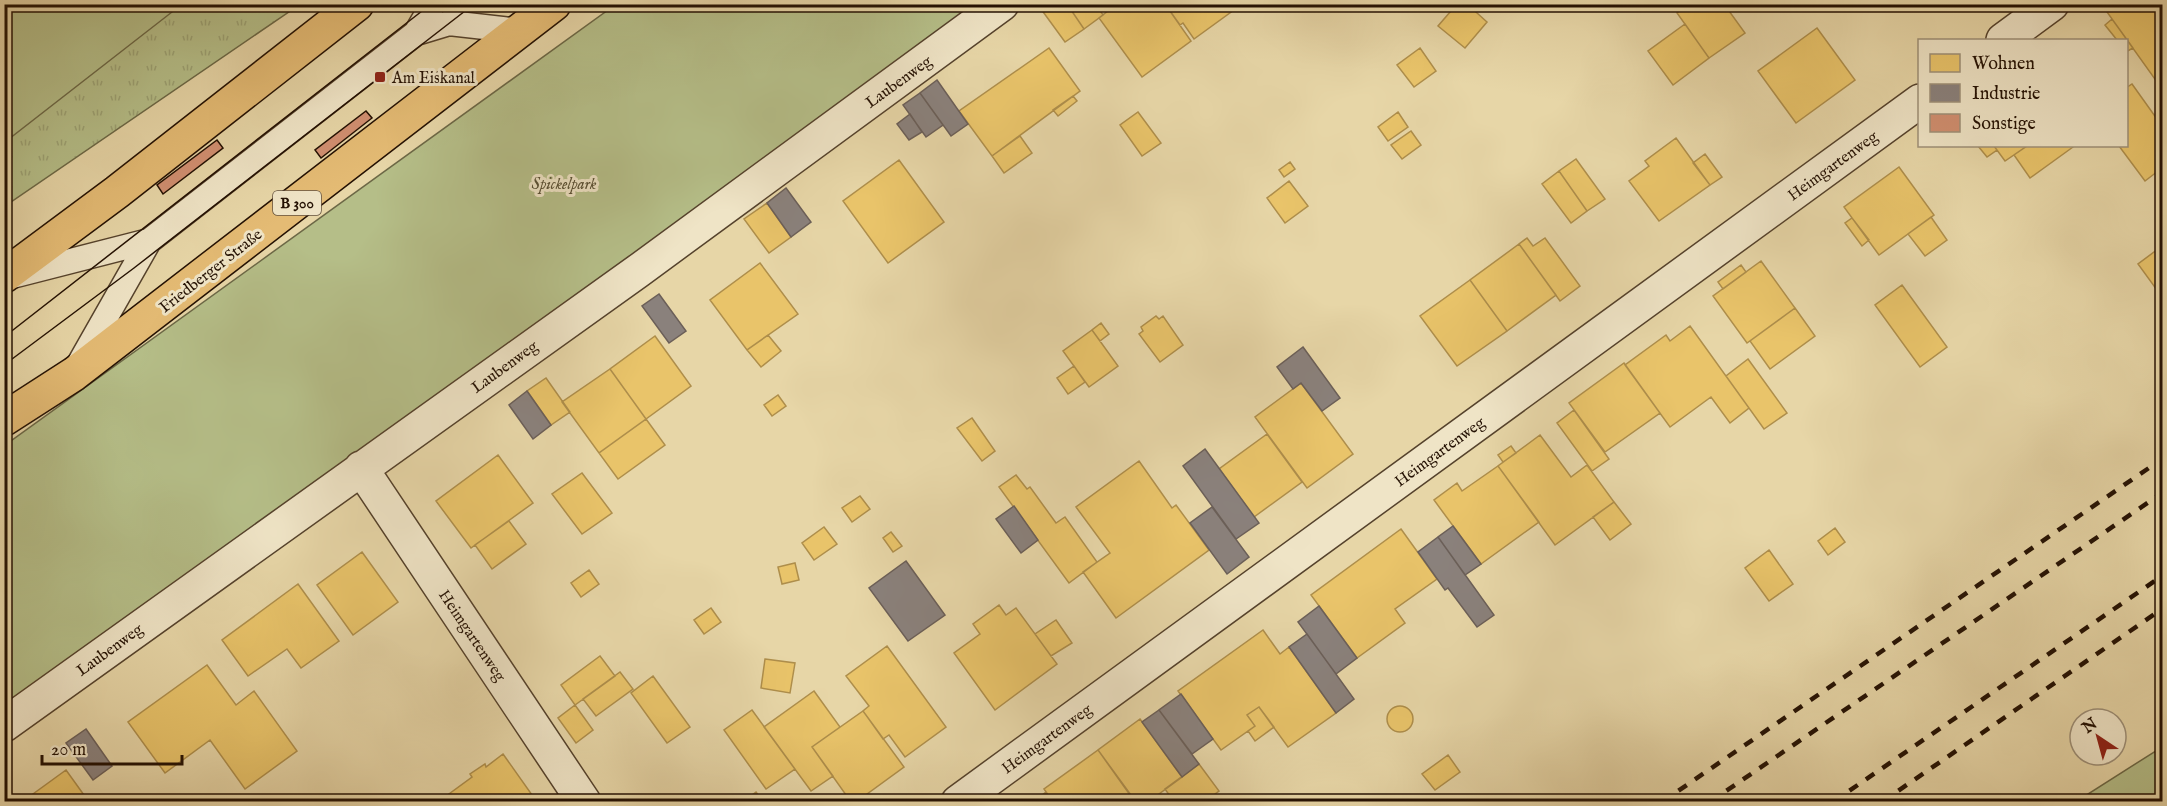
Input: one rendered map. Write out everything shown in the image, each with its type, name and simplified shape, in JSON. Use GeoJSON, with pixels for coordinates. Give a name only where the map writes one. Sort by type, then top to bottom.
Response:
{"type":"FeatureCollection","features":[{"type":"Feature","properties":{"kind":"main road"},"geometry":{"type":"LineString","coordinates":[[4,277],[117,192],[357,4]]}},
{"type":"Feature","properties":{"kind":"main road","name":"Friedberger Straße"},"geometry":{"type":"LineString","coordinates":[[4,419],[74,374],[554,4]]}},
{"type":"Feature","properties":{"kind":"street","name":"Laubenweg"},"geometry":{"type":"LineString","coordinates":[[4,725],[647,264],[1002,4]]}},
{"type":"Feature","properties":{"kind":"street"},"geometry":{"type":"LineString","coordinates":[[2004,39],[2052,4]]}},
{"type":"Feature","properties":{"kind":"street","name":"Heimgartenweg"},"geometry":{"type":"LineString","coordinates":[[958,801],[1918,102]]}},
{"type":"Feature","properties":{"kind":"street","name":"Heimgartenweg"},"geometry":{"type":"LineString","coordinates":[[361,468],[584,801]]}},
{"type":"Feature","properties":{"kind":"lane"},"geometry":{"type":"LineString","coordinates":[[416,33],[433,4]]}},
{"type":"Feature","properties":{"kind":"lane"},"geometry":{"type":"LineString","coordinates":[[74,374],[149,241],[416,33],[449,23],[520,31]]}},
{"type":"Feature","properties":{"kind":"lane"},"geometry":{"type":"LineString","coordinates":[[4,277],[149,241]]}},
{"type":"Feature","properties":{"kind":"green space"},"geometry":{"type":"Polygon","coordinates":[[[5,4],[181,4],[181,5],[5,142],[5,4]]]}},
{"type":"Feature","properties":{"kind":"green space"},"geometry":{"type":"Polygon","coordinates":[[[5,5],[299,5],[5,206],[5,5]]]}},
{"type":"Feature","properties":{"kind":"green space","name":"Spickelpark"},"geometry":{"type":"Polygon","coordinates":[[[615,5],[990,5],[5,725],[4,446],[615,5]]]}},
{"type":"Feature","properties":{"kind":"green space"},"geometry":{"type":"Polygon","coordinates":[[[2162,747],[2162,801],[2077,801],[2162,747]]]}},
{"type":"Feature","properties":{"kind":"building: Wohnen"},"geometry":{"type":"Polygon","coordinates":[[[1046,4],[1067,4],[1084,29],[1065,42],[1041,9],[1046,4]]]}},
{"type":"Feature","properties":{"kind":"building: Wohnen"},"geometry":{"type":"Polygon","coordinates":[[[1067,4],[1096,4],[1103,15],[1084,29],[1067,4]]]}},
{"type":"Feature","properties":{"kind":"building: Wohnen"},"geometry":{"type":"Polygon","coordinates":[[[1117,4],[1165,4],[1191,41],[1142,77],[1099,18],[1117,4]]]}},
{"type":"Feature","properties":{"kind":"building: Wohnen"},"geometry":{"type":"Polygon","coordinates":[[[1165,4],[1236,4],[1238,7],[1194,39],[1183,23],[1180,25],[1165,4]]]}},
{"type":"Feature","properties":{"kind":"building: Wohnen"},"geometry":{"type":"Polygon","coordinates":[[[1457,4],[1467,4],[1487,22],[1465,48],[1438,26],[1457,4]]]}},
{"type":"Feature","properties":{"kind":"building: Wohnen"},"geometry":{"type":"Polygon","coordinates":[[[1688,4],[1724,4],[1745,33],[1709,58],[1677,13],[1688,4]]]}},
{"type":"Feature","properties":{"kind":"building: Wohnen"},"geometry":{"type":"Polygon","coordinates":[[[2118,4],[2162,4],[2162,89],[2128,39],[2107,12],[2118,4]]]}},
{"type":"Feature","properties":{"kind":"building: Wohnen"},"geometry":{"type":"Polygon","coordinates":[[[2112,19],[2126,39],[2116,39],[2105,25],[2112,19]]]}},
{"type":"Feature","properties":{"kind":"building: Wohnen"},"geometry":{"type":"Polygon","coordinates":[[[1685,24],[1709,58],[1673,85],[1648,51],[1685,24]]]}},
{"type":"Feature","properties":{"kind":"building: Wohnen"},"geometry":{"type":"Polygon","coordinates":[[[1817,28],[1855,80],[1796,123],[1758,71],[1817,28]]]}},
{"type":"Feature","properties":{"kind":"building: Wohnen"},"geometry":{"type":"Polygon","coordinates":[[[2128,41],[2133,48],[2128,51],[2128,41]]]}},
{"type":"Feature","properties":{"kind":"building: Wohnen"},"geometry":{"type":"Polygon","coordinates":[[[1049,48],[1080,91],[992,156],[959,111],[1049,48]]]}},
{"type":"Feature","properties":{"kind":"building: Wohnen"},"geometry":{"type":"Polygon","coordinates":[[[1420,48],[1436,71],[1414,87],[1397,65],[1420,48]]]}},
{"type":"Feature","properties":{"kind":"building: Wohnen"},"geometry":{"type":"Polygon","coordinates":[[[2132,84],[2162,126],[2162,168],[2145,181],[2120,147],[2128,147],[2128,87],[2132,84]]]}},
{"type":"Feature","properties":{"kind":"building: Wohnen"},"geometry":{"type":"Polygon","coordinates":[[[1073,96],[1077,101],[1058,116],[1053,110],[1073,96]]]}},
{"type":"Feature","properties":{"kind":"building: Wohnen"},"geometry":{"type":"Polygon","coordinates":[[[1138,112],[1161,143],[1142,156],[1120,125],[1138,112]]]}},
{"type":"Feature","properties":{"kind":"building: Wohnen"},"geometry":{"type":"Polygon","coordinates":[[[1398,112],[1408,127],[1388,141],[1378,127],[1398,112]]]}},
{"type":"Feature","properties":{"kind":"building: Wohnen"},"geometry":{"type":"Polygon","coordinates":[[[1411,131],[1421,145],[1402,159],[1391,145],[1411,131]]]}},
{"type":"Feature","properties":{"kind":"building: Wohnen"},"geometry":{"type":"Polygon","coordinates":[[[1020,136],[1032,153],[1004,173],[992,156],[1020,136]]]}},
{"type":"Feature","properties":{"kind":"building: Wohnen"},"geometry":{"type":"Polygon","coordinates":[[[1676,138],[1710,185],[1659,221],[1629,181],[1649,166],[1645,161],[1676,138]]]}},
{"type":"Feature","properties":{"kind":"building: Wohnen"},"geometry":{"type":"Polygon","coordinates":[[[1979,147],[1995,147],[1997,150],[1987,157],[1979,147]]]}},
{"type":"Feature","properties":{"kind":"building: Wohnen"},"geometry":{"type":"Polygon","coordinates":[[[1995,147],[2026,147],[2005,161],[1995,147]]]}},
{"type":"Feature","properties":{"kind":"building: Wohnen"},"geometry":{"type":"Polygon","coordinates":[[[2026,147],[2073,147],[2030,178],[2014,155],[2026,147]]]}},
{"type":"Feature","properties":{"kind":"building: Wohnen"},"geometry":{"type":"Polygon","coordinates":[[[1705,154],[1722,177],[1710,185],[1693,163],[1705,154]]]}},
{"type":"Feature","properties":{"kind":"building: Wohnen"},"geometry":{"type":"Polygon","coordinates":[[[1576,159],[1605,199],[1587,211],[1559,171],[1576,159]]]}},
{"type":"Feature","properties":{"kind":"building: Wohnen"},"geometry":{"type":"Polygon","coordinates":[[[899,160],[944,222],[888,263],[843,201],[899,160]]]}},
{"type":"Feature","properties":{"kind":"building: Wohnen"},"geometry":{"type":"Polygon","coordinates":[[[1290,162],[1295,169],[1284,177],[1279,170],[1290,162]]]}},
{"type":"Feature","properties":{"kind":"building: Wohnen"},"geometry":{"type":"Polygon","coordinates":[[[1899,167],[1934,215],[1879,255],[1844,207],[1899,167]]]}},
{"type":"Feature","properties":{"kind":"building: Wohnen"},"geometry":{"type":"Polygon","coordinates":[[[1559,171],[1587,211],[1571,223],[1542,184],[1559,171]]]}},
{"type":"Feature","properties":{"kind":"building: Wohnen"},"geometry":{"type":"Polygon","coordinates":[[[1289,181],[1308,206],[1285,223],[1267,198],[1289,181]]]}},
{"type":"Feature","properties":{"kind":"building: Wohnen"},"geometry":{"type":"Polygon","coordinates":[[[767,203],[791,237],[769,253],[744,219],[767,203]]]}},
{"type":"Feature","properties":{"kind":"building: Wohnen"},"geometry":{"type":"Polygon","coordinates":[[[1931,217],[1947,240],[1925,256],[1908,234],[1931,217]]]}},
{"type":"Feature","properties":{"kind":"building: Wohnen"},"geometry":{"type":"Polygon","coordinates":[[[1852,218],[1869,240],[1862,246],[1845,223],[1852,218]]]}},
{"type":"Feature","properties":{"kind":"building: Wohnen"},"geometry":{"type":"Polygon","coordinates":[[[1527,238],[1533,246],[1545,238],[1580,286],[1560,301],[1519,244],[1527,238]]]}},
{"type":"Feature","properties":{"kind":"building: Wohnen"},"geometry":{"type":"Polygon","coordinates":[[[1519,244],[1556,295],[1507,331],[1470,280],[1519,244]]]}},
{"type":"Feature","properties":{"kind":"building: Wohnen"},"geometry":{"type":"Polygon","coordinates":[[[2162,246],[2162,297],[2138,264],[2162,246]]]}},
{"type":"Feature","properties":{"kind":"building: Wohnen"},"geometry":{"type":"Polygon","coordinates":[[[1761,261],[1795,308],[1747,343],[1713,296],[1761,261]]]}},
{"type":"Feature","properties":{"kind":"building: Wohnen"},"geometry":{"type":"Polygon","coordinates":[[[760,263],[798,314],[747,350],[710,300],[760,263]]]}},
{"type":"Feature","properties":{"kind":"building: Wohnen"},"geometry":{"type":"Polygon","coordinates":[[[1741,265],[1746,272],[1723,289],[1718,282],[1741,265]]]}},
{"type":"Feature","properties":{"kind":"building: Wohnen"},"geometry":{"type":"Polygon","coordinates":[[[1470,280],[1507,331],[1457,366],[1420,316],[1470,280]]]}},
{"type":"Feature","properties":{"kind":"building: Wohnen"},"geometry":{"type":"Polygon","coordinates":[[[1902,285],[1947,347],[1920,367],[1875,305],[1902,285]]]}},
{"type":"Feature","properties":{"kind":"building: Wohnen"},"geometry":{"type":"Polygon","coordinates":[[[1795,308],[1815,336],[1770,369],[1750,341],[1795,308]]]}},
{"type":"Feature","properties":{"kind":"building: Wohnen"},"geometry":{"type":"Polygon","coordinates":[[[1156,316],[1159,319],[1163,316],[1183,345],[1160,362],[1139,334],[1143,331],[1141,327],[1156,316]]]}},
{"type":"Feature","properties":{"kind":"building: Wohnen"},"geometry":{"type":"Polygon","coordinates":[[[1101,323],[1109,334],[1100,341],[1092,330],[1101,323]]]}},
{"type":"Feature","properties":{"kind":"building: Wohnen"},"geometry":{"type":"Polygon","coordinates":[[[1690,326],[1749,408],[1730,423],[1711,397],[1670,427],[1625,365],[1666,335],[1670,341],[1690,326]]]}},
{"type":"Feature","properties":{"kind":"building: Wohnen"},"geometry":{"type":"Polygon","coordinates":[[[1092,330],[1118,366],[1089,387],[1063,351],[1092,330]]]}},
{"type":"Feature","properties":{"kind":"building: Wohnen"},"geometry":{"type":"Polygon","coordinates":[[[768,335],[781,351],[761,367],[747,350],[768,335]]]}},
{"type":"Feature","properties":{"kind":"building: Wohnen"},"geometry":{"type":"Polygon","coordinates":[[[655,336],[691,386],[646,419],[610,369],[655,336]]]}},
{"type":"Feature","properties":{"kind":"building: Wohnen"},"geometry":{"type":"Polygon","coordinates":[[[1748,359],[1787,413],[1764,429],[1726,376],[1748,359]]]}},
{"type":"Feature","properties":{"kind":"building: Wohnen"},"geometry":{"type":"Polygon","coordinates":[[[1624,363],[1660,413],[1605,452],[1569,403],[1624,363]]]}},
{"type":"Feature","properties":{"kind":"building: Wohnen"},"geometry":{"type":"Polygon","coordinates":[[[1074,366],[1085,382],[1068,394],[1057,378],[1074,366]]]}},
{"type":"Feature","properties":{"kind":"building: Wohnen"},"geometry":{"type":"Polygon","coordinates":[[[610,369],[646,419],[599,453],[562,402],[610,369]]]}},
{"type":"Feature","properties":{"kind":"building: Wohnen"},"geometry":{"type":"Polygon","coordinates":[[[546,378],[570,412],[551,425],[527,391],[546,378]]]}},
{"type":"Feature","properties":{"kind":"building: Wohnen"},"geometry":{"type":"Polygon","coordinates":[[[1301,383],[1353,454],[1307,488],[1255,417],[1301,383]]]}},
{"type":"Feature","properties":{"kind":"building: Wohnen"},"geometry":{"type":"Polygon","coordinates":[[[778,395],[786,406],[772,416],[764,405],[778,395]]]}},
{"type":"Feature","properties":{"kind":"building: Wohnen"},"geometry":{"type":"Polygon","coordinates":[[[1574,410],[1609,459],[1592,471],[1557,423],[1574,410]]]}},
{"type":"Feature","properties":{"kind":"building: Wohnen"},"geometry":{"type":"Polygon","coordinates":[[[972,418],[995,451],[982,461],[957,428],[972,418]]]}},
{"type":"Feature","properties":{"kind":"building: Wohnen"},"geometry":{"type":"Polygon","coordinates":[[[646,419],[665,445],[618,479],[599,453],[646,419]]]}},
{"type":"Feature","properties":{"kind":"building: Wohnen"},"geometry":{"type":"Polygon","coordinates":[[[1267,434],[1302,482],[1254,517],[1219,469],[1267,434]]]}},
{"type":"Feature","properties":{"kind":"building: Wohnen"},"geometry":{"type":"Polygon","coordinates":[[[1540,435],[1571,477],[1587,465],[1614,502],[1555,545],[1498,466],[1540,435]]]}},
{"type":"Feature","properties":{"kind":"building: Wohnen"},"geometry":{"type":"Polygon","coordinates":[[[1511,446],[1516,453],[1503,462],[1498,455],[1511,446]]]}},
{"type":"Feature","properties":{"kind":"building: Wohnen"},"geometry":{"type":"Polygon","coordinates":[[[498,455],[533,503],[471,548],[436,501],[498,455]]]}},
{"type":"Feature","properties":{"kind":"building: Wohnen"},"geometry":{"type":"Polygon","coordinates":[[[1139,461],[1172,508],[1176,505],[1209,550],[1116,618],[1083,572],[1110,553],[1076,507],[1139,461]]]}},
{"type":"Feature","properties":{"kind":"building: Wohnen"},"geometry":{"type":"Polygon","coordinates":[[[1498,466],[1539,522],[1481,564],[1434,500],[1457,483],[1462,491],[1498,466]]]}},
{"type":"Feature","properties":{"kind":"building: Wohnen"},"geometry":{"type":"Polygon","coordinates":[[[582,473],[612,513],[582,534],[552,494],[582,473]]]}},
{"type":"Feature","properties":{"kind":"building: Wohnen"},"geometry":{"type":"Polygon","coordinates":[[[1016,475],[1027,489],[1030,487],[1056,523],[1065,517],[1097,562],[1069,583],[999,487],[1016,475]]]}},
{"type":"Feature","properties":{"kind":"building: Wohnen"},"geometry":{"type":"Polygon","coordinates":[[[860,496],[870,509],[852,522],[842,508],[860,496]]]}},
{"type":"Feature","properties":{"kind":"building: Wohnen"},"geometry":{"type":"Polygon","coordinates":[[[1614,502],[1631,524],[1610,540],[1593,517],[1614,502]]]}},
{"type":"Feature","properties":{"kind":"building: Wohnen"},"geometry":{"type":"Polygon","coordinates":[[[509,521],[526,544],[492,569],[475,545],[509,521]]]}},
{"type":"Feature","properties":{"kind":"building: Wohnen"},"geometry":{"type":"Polygon","coordinates":[[[824,527],[837,544],[814,560],[802,543],[824,527]]]}},
{"type":"Feature","properties":{"kind":"building: Wohnen"},"geometry":{"type":"Polygon","coordinates":[[[1835,528],[1845,542],[1828,555],[1818,541],[1835,528]]]}},
{"type":"Feature","properties":{"kind":"building: Wohnen"},"geometry":{"type":"Polygon","coordinates":[[[1401,529],[1437,579],[1395,609],[1405,623],[1357,658],[1311,595],[1401,529]]]}},
{"type":"Feature","properties":{"kind":"building: Wohnen"},"geometry":{"type":"Polygon","coordinates":[[[891,532],[902,546],[893,552],[883,538],[891,532]]]}},
{"type":"Feature","properties":{"kind":"building: Wohnen"},"geometry":{"type":"Polygon","coordinates":[[[1769,550],[1793,584],[1769,601],[1745,568],[1769,550]]]}},
{"type":"Feature","properties":{"kind":"building: Wohnen"},"geometry":{"type":"Polygon","coordinates":[[[362,552],[398,602],[353,635],[317,585],[362,552]]]}},
{"type":"Feature","properties":{"kind":"building: Wohnen"},"geometry":{"type":"Polygon","coordinates":[[[795,563],[799,580],[782,584],[778,567],[795,563]]]}},
{"type":"Feature","properties":{"kind":"building: Wohnen"},"geometry":{"type":"Polygon","coordinates":[[[589,570],[599,584],[581,597],[571,583],[589,570]]]}},
{"type":"Feature","properties":{"kind":"building: Wohnen"},"geometry":{"type":"Polygon","coordinates":[[[298,584],[339,641],[301,668],[287,649],[248,676],[222,640],[298,584]]]}},
{"type":"Feature","properties":{"kind":"building: Wohnen"},"geometry":{"type":"Polygon","coordinates":[[[999,605],[1006,615],[1016,608],[1057,664],[995,710],[954,653],[980,634],[973,624],[999,605]]]}},
{"type":"Feature","properties":{"kind":"building: Wohnen"},"geometry":{"type":"Polygon","coordinates":[[[711,608],[721,622],[704,634],[694,620],[711,608]]]}},
{"type":"Feature","properties":{"kind":"building: Wohnen"},"geometry":{"type":"Polygon","coordinates":[[[1056,620],[1072,643],[1051,656],[1035,634],[1056,620]]]}},
{"type":"Feature","properties":{"kind":"building: Wohnen"},"geometry":{"type":"Polygon","coordinates":[[[1263,630],[1280,654],[1289,647],[1336,713],[1288,747],[1259,707],[1247,715],[1255,726],[1221,750],[1178,691],[1263,630]]]}},
{"type":"Feature","properties":{"kind":"building: Wohnen"},"geometry":{"type":"Polygon","coordinates":[[[887,646],[946,727],[905,757],[889,735],[883,739],[863,711],[869,706],[846,676],[887,646]]]}},
{"type":"Feature","properties":{"kind":"building: Wohnen"},"geometry":{"type":"Polygon","coordinates":[[[600,656],[615,676],[575,705],[561,685],[600,656]]]}},
{"type":"Feature","properties":{"kind":"building: Wohnen"},"geometry":{"type":"Polygon","coordinates":[[[765,659],[795,663],[790,693],[761,688],[765,659]]]}},
{"type":"Feature","properties":{"kind":"building: Wohnen"},"geometry":{"type":"Polygon","coordinates":[[[207,665],[236,705],[254,691],[297,751],[245,789],[210,740],[165,773],[128,722],[207,665]]]}},
{"type":"Feature","properties":{"kind":"building: Wohnen"},"geometry":{"type":"Polygon","coordinates":[[[620,672],[633,689],[596,716],[583,699],[620,672]]]}},
{"type":"Feature","properties":{"kind":"building: Wohnen"},"geometry":{"type":"Polygon","coordinates":[[[653,676],[690,727],[667,743],[631,693],[653,676]]]}},
{"type":"Feature","properties":{"kind":"building: Wohnen"},"geometry":{"type":"Polygon","coordinates":[[[814,691],[840,727],[812,747],[833,776],[811,791],[764,727],[814,691]]]}},
{"type":"Feature","properties":{"kind":"building: Wohnen"},"geometry":{"type":"Polygon","coordinates":[[[575,705],[593,730],[576,743],[558,718],[575,705]]]}},
{"type":"Feature","properties":{"kind":"building: Wohnen"},"geometry":{"type":"Polygon","coordinates":[[[1400,706],[1409,710],[1413,719],[1409,728],[1400,732],[1391,728],[1387,719],[1391,710],[1400,706]]]}},
{"type":"Feature","properties":{"kind":"building: Wohnen"},"geometry":{"type":"Polygon","coordinates":[[[1259,707],[1274,727],[1255,741],[1248,731],[1255,726],[1247,715],[1259,707]]]}},
{"type":"Feature","properties":{"kind":"building: Wohnen"},"geometry":{"type":"Polygon","coordinates":[[[752,710],[795,769],[766,789],[724,730],[752,710]]]}},
{"type":"Feature","properties":{"kind":"building: Wohnen"},"geometry":{"type":"Polygon","coordinates":[[[863,711],[904,767],[856,802],[851,802],[812,747],[863,711]]]}},
{"type":"Feature","properties":{"kind":"building: Wohnen"},"geometry":{"type":"Polygon","coordinates":[[[1140,719],[1182,777],[1148,802],[1135,802],[1098,750],[1140,719]]]}},
{"type":"Feature","properties":{"kind":"building: Wohnen"},"geometry":{"type":"Polygon","coordinates":[[[1098,750],[1131,795],[1121,802],[1053,802],[1044,789],[1098,750]]]}},
{"type":"Feature","properties":{"kind":"building: Wohnen"},"geometry":{"type":"Polygon","coordinates":[[[503,754],[537,802],[438,802],[472,777],[470,774],[485,764],[486,767],[503,754]]]}},
{"type":"Feature","properties":{"kind":"building: Wohnen"},"geometry":{"type":"Polygon","coordinates":[[[1448,755],[1460,772],[1435,790],[1422,774],[1448,755]]]}},
{"type":"Feature","properties":{"kind":"building: Wohnen"},"geometry":{"type":"Polygon","coordinates":[[[1199,764],[1219,791],[1204,802],[1174,802],[1165,789],[1199,764]]]}},
{"type":"Feature","properties":{"kind":"building: Wohnen"},"geometry":{"type":"Polygon","coordinates":[[[66,770],[89,802],[22,802],[66,770]]]}},
{"type":"Feature","properties":{"kind":"building: Wohnen"},"geometry":{"type":"Polygon","coordinates":[[[756,792],[763,802],[743,802],[756,792]]]}},
{"type":"Feature","properties":{"kind":"building: Wohnen"},"geometry":{"type":"Polygon","coordinates":[[[1046,792],[1053,802],[1033,802],[1046,792]]]}},
{"type":"Feature","properties":{"kind":"building: Industrie"},"geometry":{"type":"Polygon","coordinates":[[[937,80],[968,124],[951,136],[920,93],[937,80]]]}},
{"type":"Feature","properties":{"kind":"building: Industrie"},"geometry":{"type":"Polygon","coordinates":[[[920,93],[943,125],[926,137],[903,105],[920,93]]]}},
{"type":"Feature","properties":{"kind":"building: Industrie"},"geometry":{"type":"Polygon","coordinates":[[[910,114],[922,132],[909,140],[897,124],[910,114]]]}},
{"type":"Feature","properties":{"kind":"building: Industrie"},"geometry":{"type":"Polygon","coordinates":[[[786,188],[811,222],[791,237],[767,203],[786,188]]]}},
{"type":"Feature","properties":{"kind":"building: Industrie"},"geometry":{"type":"Polygon","coordinates":[[[659,294],[686,331],[669,343],[642,306],[659,294]]]}},
{"type":"Feature","properties":{"kind":"building: Industrie"},"geometry":{"type":"Polygon","coordinates":[[[1303,347],[1340,398],[1322,411],[1301,383],[1293,389],[1277,367],[1303,347]]]}},
{"type":"Feature","properties":{"kind":"building: Industrie"},"geometry":{"type":"Polygon","coordinates":[[[527,391],[551,425],[533,439],[509,405],[527,391]]]}},
{"type":"Feature","properties":{"kind":"building: Industrie"},"geometry":{"type":"Polygon","coordinates":[[[1205,449],[1259,523],[1236,539],[1183,466],[1205,449]]]}},
{"type":"Feature","properties":{"kind":"building: Industrie"},"geometry":{"type":"Polygon","coordinates":[[[1014,506],[1038,540],[1021,553],[996,519],[1014,506]]]}},
{"type":"Feature","properties":{"kind":"building: Industrie"},"geometry":{"type":"Polygon","coordinates":[[[1212,507],[1249,557],[1227,574],[1190,523],[1212,507]]]}},
{"type":"Feature","properties":{"kind":"building: Industrie"},"geometry":{"type":"Polygon","coordinates":[[[1453,526],[1481,564],[1465,575],[1438,537],[1453,526]]]}},
{"type":"Feature","properties":{"kind":"building: Industrie"},"geometry":{"type":"Polygon","coordinates":[[[1438,537],[1494,615],[1477,627],[1448,588],[1445,590],[1418,552],[1438,537]]]}},
{"type":"Feature","properties":{"kind":"building: Industrie"},"geometry":{"type":"Polygon","coordinates":[[[906,561],[945,615],[908,641],[869,588],[906,561]]]}},
{"type":"Feature","properties":{"kind":"building: Industrie"},"geometry":{"type":"Polygon","coordinates":[[[1319,606],[1357,658],[1336,674],[1298,622],[1319,606]]]}},
{"type":"Feature","properties":{"kind":"building: Industrie"},"geometry":{"type":"Polygon","coordinates":[[[1307,634],[1354,699],[1336,713],[1289,647],[1307,634]]]}},
{"type":"Feature","properties":{"kind":"building: Industrie"},"geometry":{"type":"Polygon","coordinates":[[[1181,694],[1213,739],[1192,754],[1159,710],[1181,694]]]}},
{"type":"Feature","properties":{"kind":"building: Industrie"},"geometry":{"type":"Polygon","coordinates":[[[1159,710],[1199,764],[1182,777],[1142,722],[1159,710]]]}},
{"type":"Feature","properties":{"kind":"building: Industrie"},"geometry":{"type":"Polygon","coordinates":[[[86,729],[112,766],[93,780],[66,743],[86,729]]]}},
{"type":"Feature","properties":{"kind":"building: Sonstige"},"geometry":{"type":"Polygon","coordinates":[[[366,111],[372,118],[321,158],[315,150],[366,111]]]}},
{"type":"Feature","properties":{"kind":"building: Sonstige"},"geometry":{"type":"Polygon","coordinates":[[[217,140],[223,148],[163,194],[157,185],[217,140]]]}},
{"type":"Feature","properties":{"kind":"tram line"},"geometry":{"type":"LineString","coordinates":[[4,337],[431,4]]}},
{"type":"Feature","properties":{"kind":"tram line"},"geometry":{"type":"LineString","coordinates":[[4,365],[134,268],[474,4]]}},
{"type":"Feature","properties":{"kind":"railway"},"geometry":{"type":"LineString","coordinates":[[1662,802],[2162,459]]}},
{"type":"Feature","properties":{"kind":"railway"},"geometry":{"type":"LineString","coordinates":[[1710,802],[2162,493]]}},
{"type":"Feature","properties":{"kind":"railway"},"geometry":{"type":"LineString","coordinates":[[1833,802],[2162,576]]}},
{"type":"Feature","properties":{"kind":"railway"},"geometry":{"type":"LineString","coordinates":[[1882,802],[2162,609]]}},
{"type":"Feature","properties":{"kind":"place","name":"Am Eiskanal"},"geometry":{"type":"Point","coordinates":[380,77]}}]}
